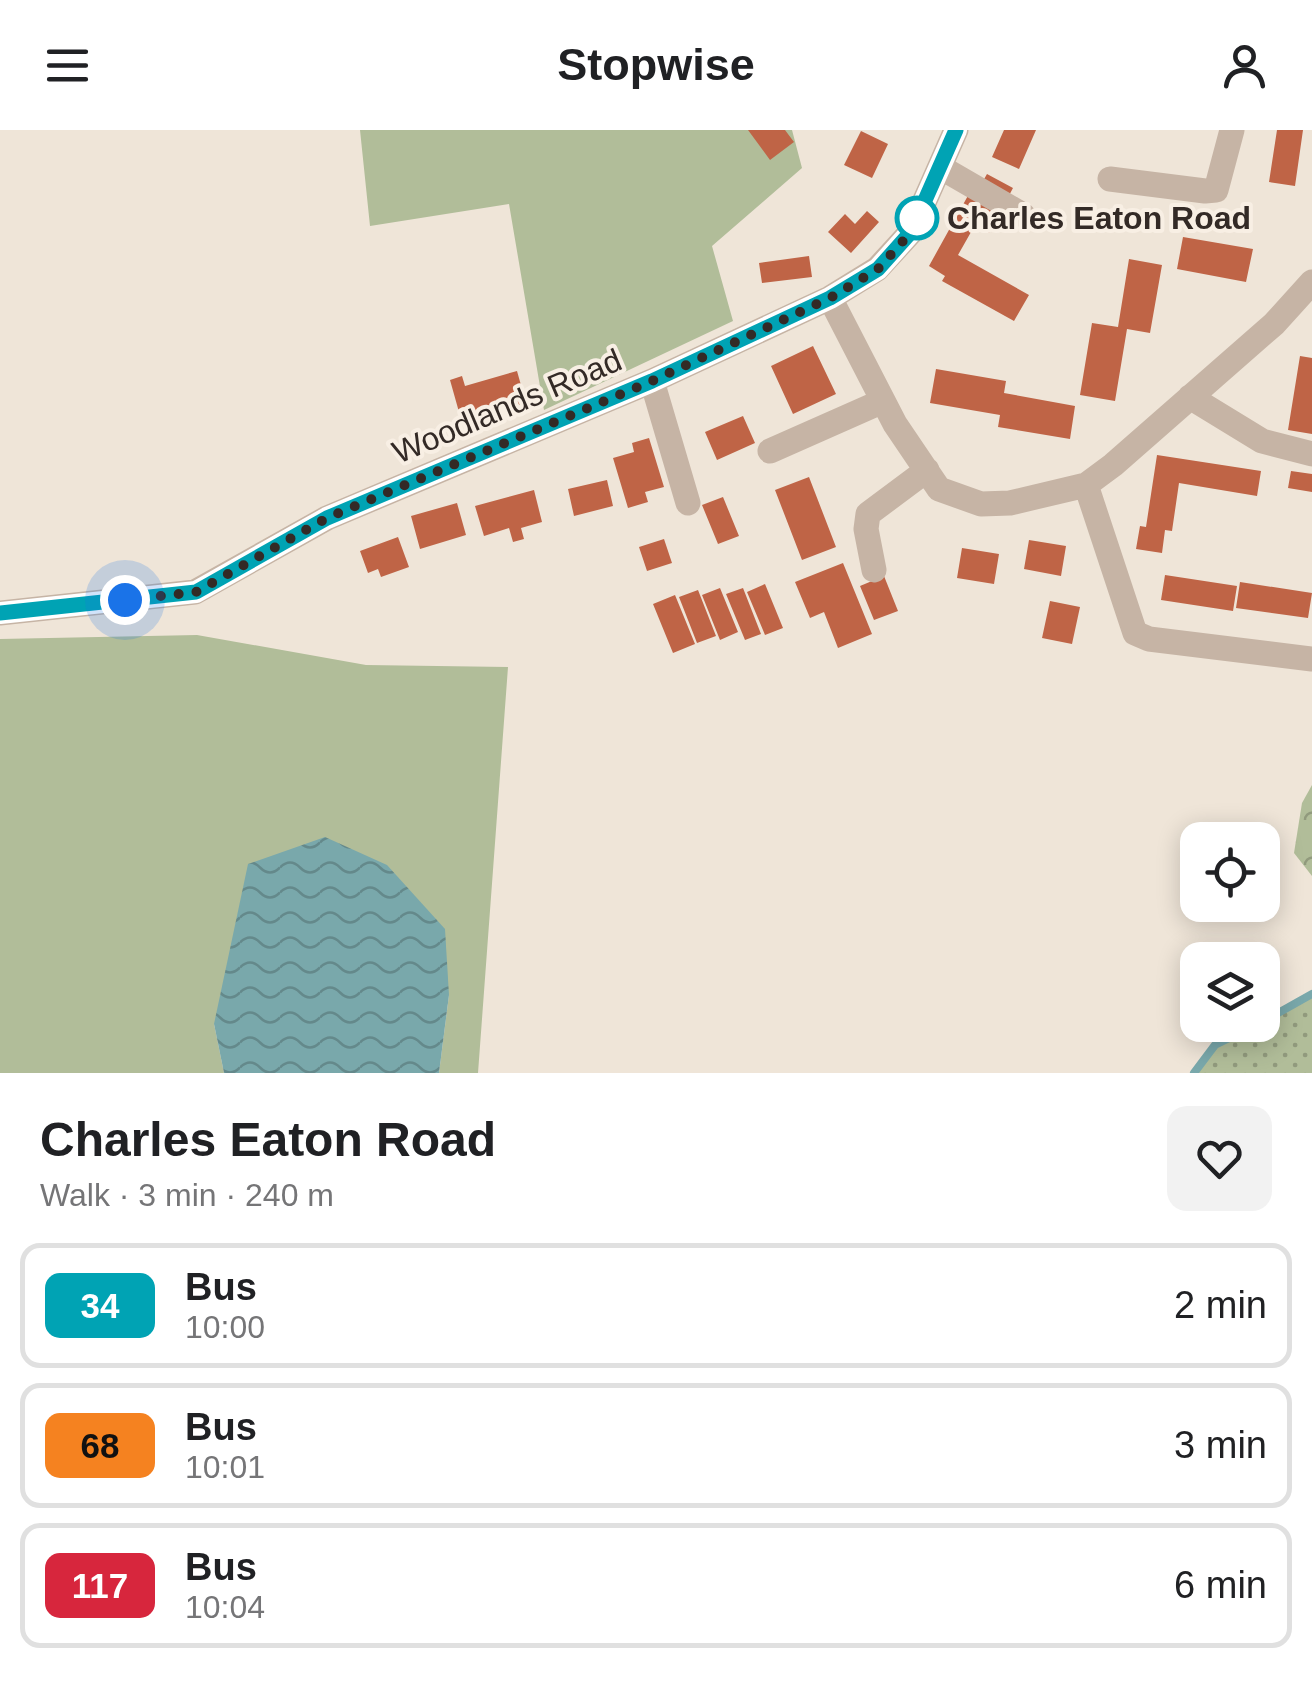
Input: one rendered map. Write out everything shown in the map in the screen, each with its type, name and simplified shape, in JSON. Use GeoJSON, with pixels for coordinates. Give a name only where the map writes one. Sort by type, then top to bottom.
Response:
{"type":"FeatureCollection","features":[{"type":"Feature","properties":{"kind":"street","name":"Woodlands Road"},"geometry":{"type":"LineString","coordinates":[[0,613],[196,592],[327,518],[652,381],[830,298],[878,269],[911,232],[956,130]]}},
{"type":"Feature","properties":{"kind":"street"},"geometry":{"type":"LineString","coordinates":[[1110,180],[1216,190],[1232,130]]}},
{"type":"Feature","properties":{"kind":"street"},"geometry":{"type":"LineString","coordinates":[[940,166],[1023,215]]}},
{"type":"Feature","properties":{"kind":"street"},"geometry":{"type":"LineString","coordinates":[[830,298],[883,401],[939,488],[981,504],[1010,503],[1086,485],[1274,324],[1312,282]]}},
{"type":"Feature","properties":{"kind":"street"},"geometry":{"type":"LineString","coordinates":[[652,381],[688,504]]}},
{"type":"Feature","properties":{"kind":"street"},"geometry":{"type":"LineString","coordinates":[[1190,397],[1262,441],[1312,454]]}},
{"type":"Feature","properties":{"kind":"street"},"geometry":{"type":"LineString","coordinates":[[770,451],[883,401]]}},
{"type":"Feature","properties":{"kind":"street"},"geometry":{"type":"LineString","coordinates":[[874,570],[866,530],[868,514],[927,470]]}},
{"type":"Feature","properties":{"kind":"street"},"geometry":{"type":"LineString","coordinates":[[1086,485],[1134,633],[1149,640],[1312,659]]}},
{"type":"Feature","properties":{"kind":"green space"},"geometry":{"type":"Polygon","coordinates":[[[360,130],[792,130],[802,168],[712,246],[733,321],[544,410],[509,204],[370,226],[360,130]]]}},
{"type":"Feature","properties":{"kind":"green space"},"geometry":{"type":"Polygon","coordinates":[[[197,635],[366,665],[508,667],[478,1073],[439,1073],[449,995],[214,1024],[224,1073],[0,1073],[0,639],[197,635]]]}},
{"type":"Feature","properties":{"kind":"green space"},"geometry":{"type":"Polygon","coordinates":[[[1312,785],[1312,876],[1294,853],[1302,803],[1312,785]]]}},
{"type":"Feature","properties":{"kind":"green space"},"geometry":{"type":"Polygon","coordinates":[[[1312,994],[1312,1073],[1194,1073],[1221,1042],[1280,1042],[1280,1012],[1312,994]]]}},
{"type":"Feature","properties":{"kind":"water"},"geometry":{"type":"Polygon","coordinates":[[[325,837],[387,865],[445,929],[449,995],[439,1073],[224,1073],[214,1024],[248,864],[325,837]]]}},
{"type":"Feature","properties":{"kind":"building"},"geometry":{"type":"Polygon","coordinates":[[[748,130],[785,130],[794,142],[770,160],[748,130]]]}},
{"type":"Feature","properties":{"kind":"building"},"geometry":{"type":"Polygon","coordinates":[[[1004,130],[1036,130],[1019,169],[992,157],[1004,130]]]}},
{"type":"Feature","properties":{"kind":"building"},"geometry":{"type":"Polygon","coordinates":[[[1277,130],[1303,130],[1295,186],[1269,182],[1277,130]]]}},
{"type":"Feature","properties":{"kind":"building"},"geometry":{"type":"Polygon","coordinates":[[[861,131],[888,144],[872,178],[844,165],[861,131]]]}},
{"type":"Feature","properties":{"kind":"building"},"geometry":{"type":"Polygon","coordinates":[[[987,174],[1013,188],[989,233],[975,225],[958,255],[1029,295],[1014,321],[942,281],[945,276],[929,266],[970,192],[975,195],[987,174]]]}},
{"type":"Feature","properties":{"kind":"building"},"geometry":{"type":"Polygon","coordinates":[[[867,211],[879,222],[851,253],[828,232],[845,214],[855,224],[867,211]]]}},
{"type":"Feature","properties":{"kind":"building"},"geometry":{"type":"Polygon","coordinates":[[[1183,237],[1253,249],[1246,282],[1177,269],[1183,237]]]}},
{"type":"Feature","properties":{"kind":"building"},"geometry":{"type":"Polygon","coordinates":[[[809,256],[812,277],[762,283],[759,263],[809,256]]]}},
{"type":"Feature","properties":{"kind":"building"},"geometry":{"type":"Polygon","coordinates":[[[1129,259],[1162,265],[1150,333],[1127,329],[1115,401],[1080,395],[1092,323],[1118,327],[1129,259]]]}},
{"type":"Feature","properties":{"kind":"building"},"geometry":{"type":"Polygon","coordinates":[[[813,346],[836,394],[793,414],[771,366],[813,346]]]}},
{"type":"Feature","properties":{"kind":"building"},"geometry":{"type":"Polygon","coordinates":[[[1300,356],[1312,358],[1312,434],[1288,430],[1300,356]]]}},
{"type":"Feature","properties":{"kind":"building"},"geometry":{"type":"Polygon","coordinates":[[[936,369],[1006,381],[1004,393],[1075,406],[1070,439],[998,427],[1000,415],[930,403],[936,369]]]}},
{"type":"Feature","properties":{"kind":"building"},"geometry":{"type":"Polygon","coordinates":[[[517,371],[526,403],[474,418],[471,409],[459,412],[450,380],[462,376],[465,386],[517,371]]]}},
{"type":"Feature","properties":{"kind":"building"},"geometry":{"type":"Polygon","coordinates":[[[743,416],[755,443],[717,460],[705,432],[743,416]]]}},
{"type":"Feature","properties":{"kind":"building"},"geometry":{"type":"Polygon","coordinates":[[[649,438],[664,487],[645,492],[648,502],[628,508],[613,458],[634,452],[632,443],[649,438]]]}},
{"type":"Feature","properties":{"kind":"building"},"geometry":{"type":"Polygon","coordinates":[[[1157,455],[1261,471],[1257,496],[1179,483],[1172,531],[1165,530],[1162,553],[1136,549],[1140,526],[1146,527],[1157,455]]]}},
{"type":"Feature","properties":{"kind":"building"},"geometry":{"type":"Polygon","coordinates":[[[1291,471],[1312,474],[1312,492],[1288,488],[1291,471]]]}},
{"type":"Feature","properties":{"kind":"building"},"geometry":{"type":"Polygon","coordinates":[[[809,477],[836,547],[802,560],[775,490],[809,477]]]}},
{"type":"Feature","properties":{"kind":"building"},"geometry":{"type":"Polygon","coordinates":[[[607,480],[613,506],[574,516],[568,489],[607,480]]]}},
{"type":"Feature","properties":{"kind":"building"},"geometry":{"type":"Polygon","coordinates":[[[534,490],[542,522],[521,528],[524,539],[513,542],[509,528],[484,536],[475,506],[534,490]]]}},
{"type":"Feature","properties":{"kind":"building"},"geometry":{"type":"Polygon","coordinates":[[[723,497],[739,536],[718,544],[702,505],[723,497]]]}},
{"type":"Feature","properties":{"kind":"building"},"geometry":{"type":"Polygon","coordinates":[[[457,503],[466,535],[420,549],[411,516],[457,503]]]}},
{"type":"Feature","properties":{"kind":"building"},"geometry":{"type":"Polygon","coordinates":[[[398,537],[409,567],[381,577],[378,569],[368,573],[360,551],[398,537]]]}},
{"type":"Feature","properties":{"kind":"building"},"geometry":{"type":"Polygon","coordinates":[[[664,539],[672,563],[647,571],[639,547],[664,539]]]}},
{"type":"Feature","properties":{"kind":"building"},"geometry":{"type":"Polygon","coordinates":[[[1029,540],[1066,546],[1061,576],[1024,569],[1029,540]]]}},
{"type":"Feature","properties":{"kind":"building"},"geometry":{"type":"Polygon","coordinates":[[[962,548],[999,554],[994,584],[957,578],[962,548]]]}},
{"type":"Feature","properties":{"kind":"building"},"geometry":{"type":"Polygon","coordinates":[[[843,563],[872,634],[838,648],[824,612],[810,618],[795,582],[843,563]]]}},
{"type":"Feature","properties":{"kind":"building"},"geometry":{"type":"Polygon","coordinates":[[[1165,575],[1237,586],[1233,611],[1161,600],[1165,575]]]}},
{"type":"Feature","properties":{"kind":"building"},"geometry":{"type":"Polygon","coordinates":[[[884,576],[898,611],[874,620],[860,586],[884,576]]]}},
{"type":"Feature","properties":{"kind":"building"},"geometry":{"type":"Polygon","coordinates":[[[1240,582],[1312,593],[1308,618],[1236,608],[1240,582]]]}},
{"type":"Feature","properties":{"kind":"building"},"geometry":{"type":"Polygon","coordinates":[[[765,584],[783,628],[765,635],[747,592],[765,584]]]}},
{"type":"Feature","properties":{"kind":"building"},"geometry":{"type":"Polygon","coordinates":[[[720,588],[738,632],[720,640],[702,595],[720,588]]]}},
{"type":"Feature","properties":{"kind":"building"},"geometry":{"type":"Polygon","coordinates":[[[743,588],[761,634],[745,640],[726,594],[743,588]]]}},
{"type":"Feature","properties":{"kind":"building"},"geometry":{"type":"Polygon","coordinates":[[[698,590],[716,636],[697,643],[679,597],[698,590]]]}},
{"type":"Feature","properties":{"kind":"building"},"geometry":{"type":"Polygon","coordinates":[[[675,595],[695,644],[673,653],[653,604],[675,595]]]}},
{"type":"Feature","properties":{"kind":"building"},"geometry":{"type":"Polygon","coordinates":[[[1050,601],[1080,607],[1072,644],[1042,638],[1050,601]]]}},
{"type":"Feature","properties":{"kind":"waterway"},"geometry":{"type":"LineString","coordinates":[[1280,1012],[1312,994]]}},
{"type":"Feature","properties":{"kind":"waterway"},"geometry":{"type":"LineString","coordinates":[[1194,1073],[1221,1042]]}},
{"type":"Feature","properties":{"kind":"bus line","name":"34"},"geometry":{"type":"LineString","coordinates":[[0,613],[196,592],[327,518],[652,381],[830,298],[878,269],[911,232],[956,130]]}},
{"type":"Feature","properties":{"kind":"place","name":"Charles Eaton Road"},"geometry":{"type":"Point","coordinates":[917,218]}},
{"type":"Feature","properties":{"kind":"route"},"geometry":{"type":"LineString","coordinates":[[125,600],[196,592],[327,518],[652,381],[830,298],[878,269],[911,232],[917,218]]}}]}
